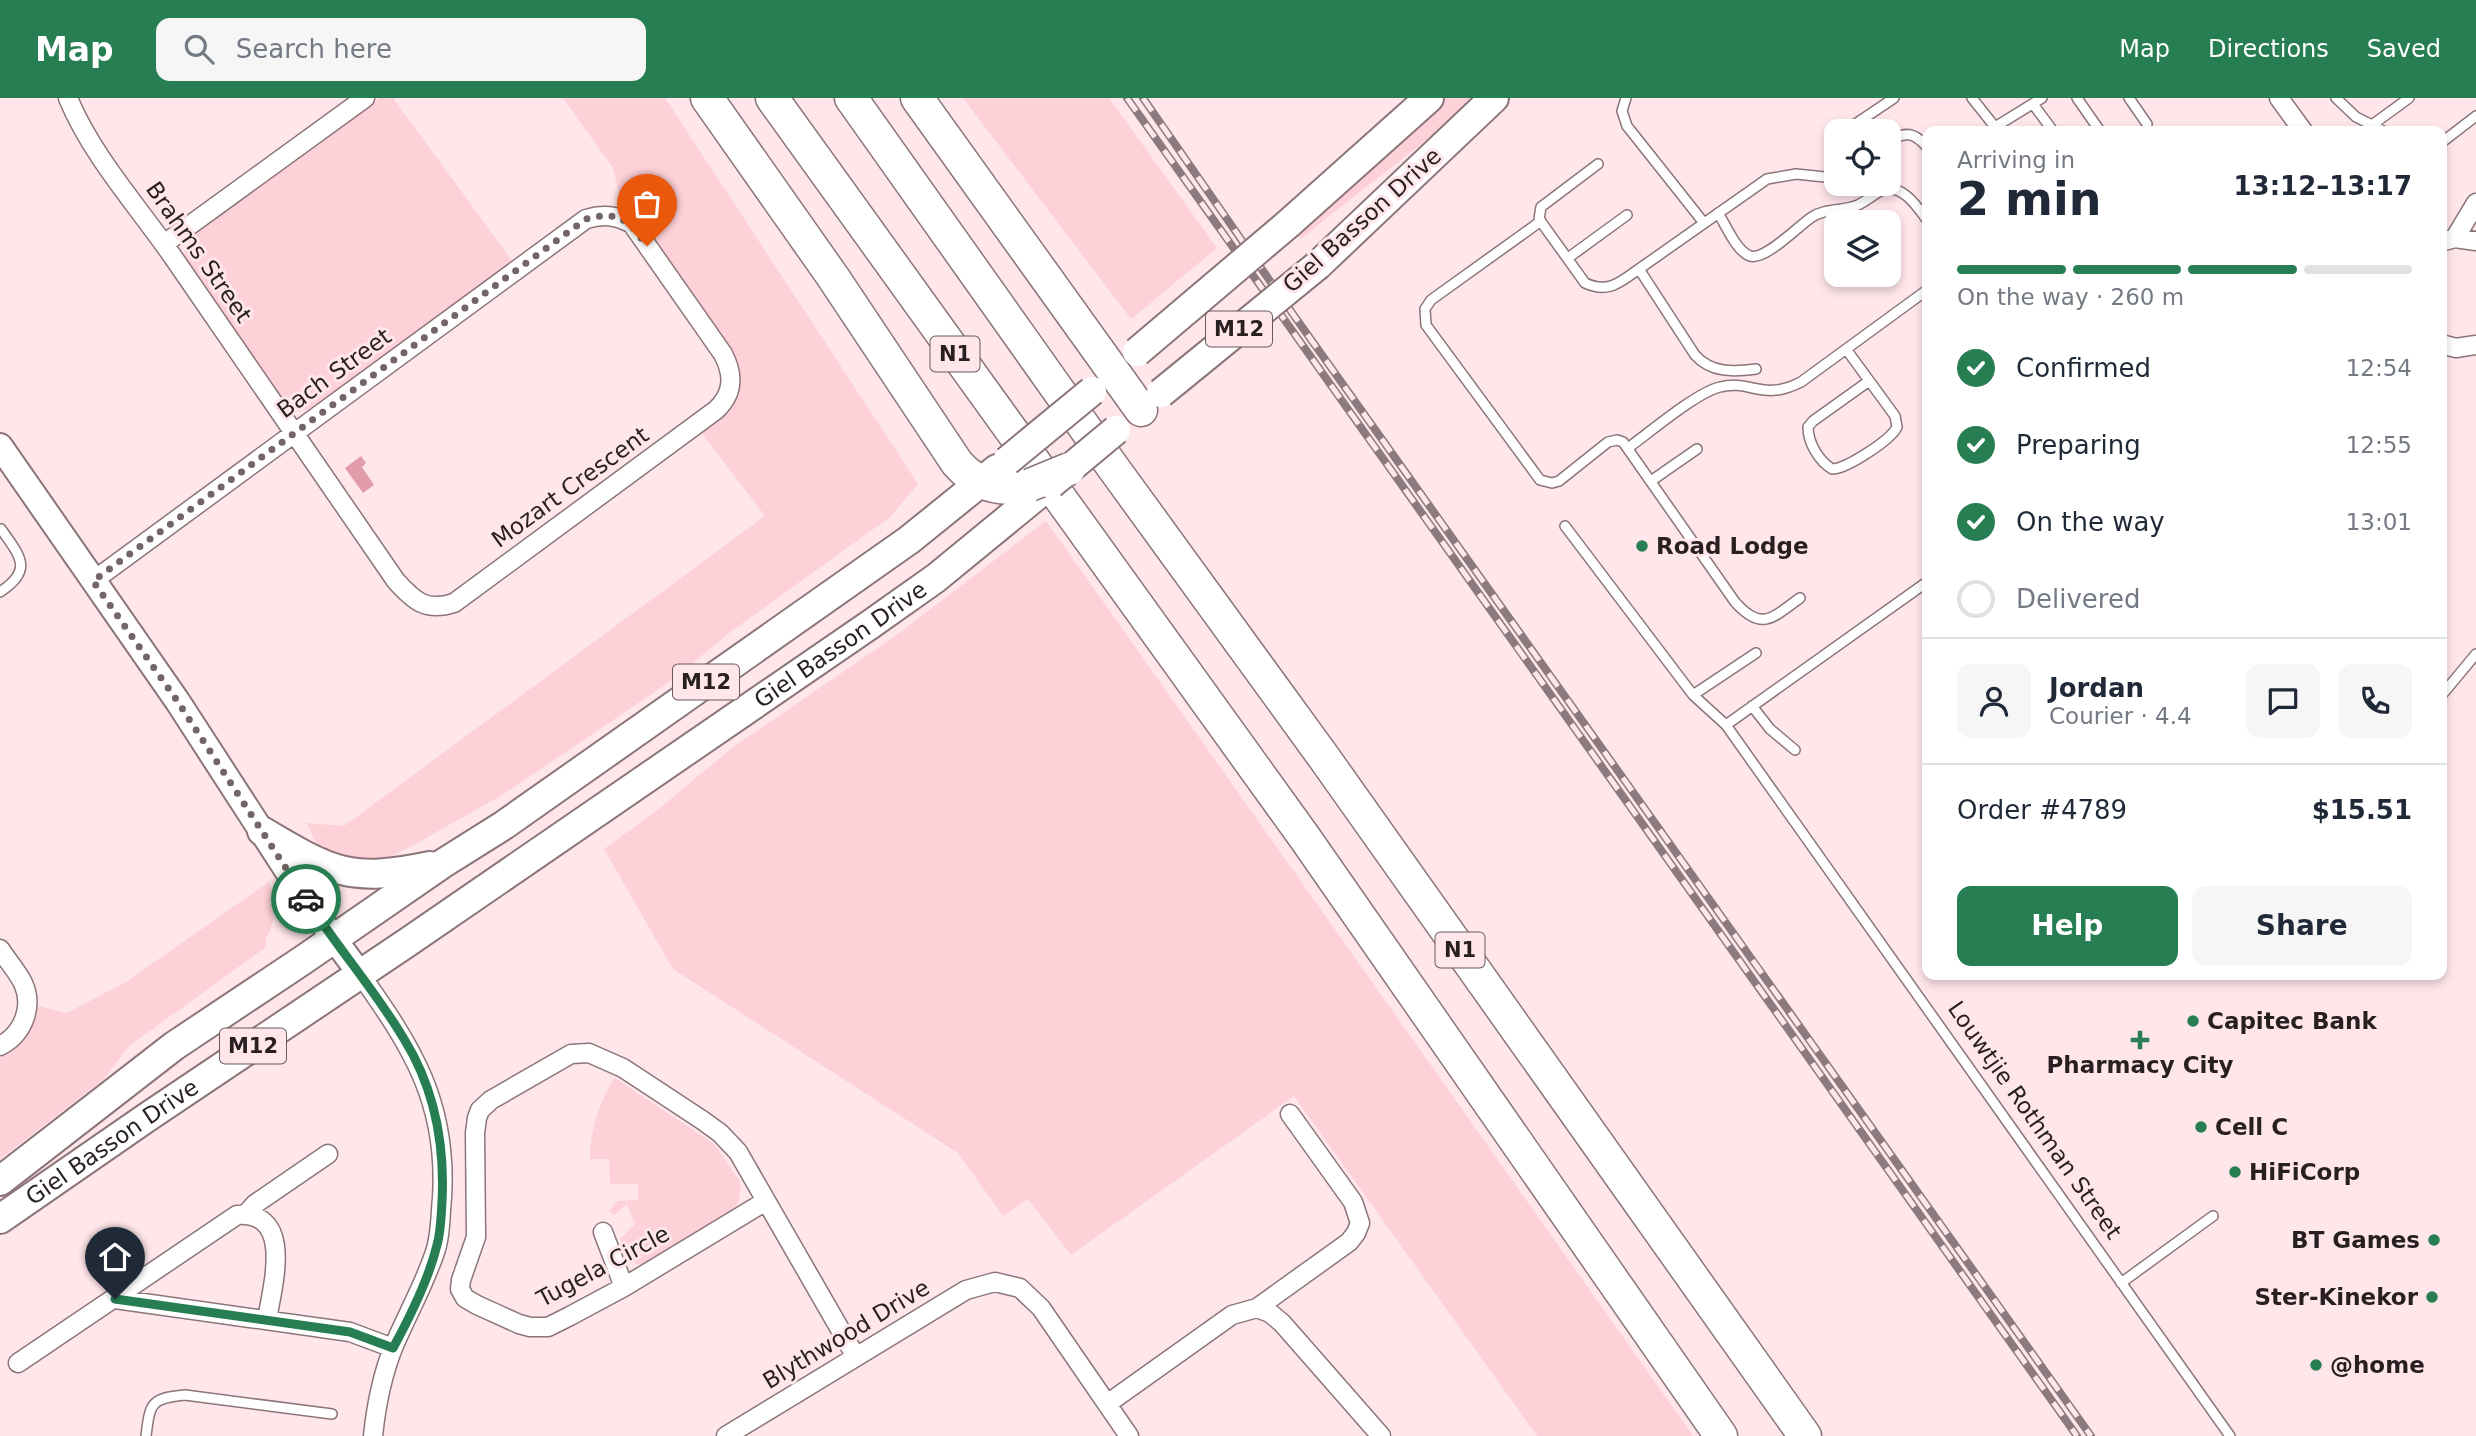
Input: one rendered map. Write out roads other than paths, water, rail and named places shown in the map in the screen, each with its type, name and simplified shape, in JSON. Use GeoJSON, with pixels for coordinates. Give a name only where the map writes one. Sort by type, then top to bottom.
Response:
{"type":"FeatureCollection","features":[{"type":"Feature","properties":{"kind":"highway"},"geometry":{"type":"LineString","coordinates":[[707,98],[833,277],[957,463],[980,482],[1033,490],[1069,469]]}},
{"type":"Feature","properties":{"kind":"highway","name":"N1"},"geometry":{"type":"LineString","coordinates":[[772,98],[1305,838],[1721,1436]]}},
{"type":"Feature","properties":{"kind":"highway","name":"N1"},"geometry":{"type":"LineString","coordinates":[[851,98],[1104,455],[1333,770],[1805,1436]]}},
{"type":"Feature","properties":{"kind":"highway"},"geometry":{"type":"LineString","coordinates":[[917,98],[1115,372],[1151,402]]}},
{"type":"Feature","properties":{"kind":"main road","name":"Giel Basson Drive"},"geometry":{"type":"LineString","coordinates":[[0,1181],[174,1046],[442,864],[505,825],[909,540],[1115,372],[1288,224],[1429,98]]}},
{"type":"Feature","properties":{"kind":"main road","name":"Giel Basson Drive"},"geometry":{"type":"LineString","coordinates":[[1069,469],[1318,265],[1494,98]]}},
{"type":"Feature","properties":{"kind":"main road","name":"Giel Basson Drive"},"geometry":{"type":"LineString","coordinates":[[0,1219],[914,594],[1033,490]]}},
{"type":"Feature","properties":{"kind":"main road"},"geometry":{"type":"LineString","coordinates":[[262,831],[314,861],[355,874],[390,874],[442,864]]}},
{"type":"Feature","properties":{"kind":"street","name":"Brahms Street"},"geometry":{"type":"LineString","coordinates":[[68,98],[85,132],[294,433]]}},
{"type":"Feature","properties":{"kind":"street"},"geometry":{"type":"LineString","coordinates":[[164,244],[365,98]]}},
{"type":"Feature","properties":{"kind":"street"},"geometry":{"type":"LineString","coordinates":[[2279,98],[2299,126]]}},
{"type":"Feature","properties":{"kind":"street"},"geometry":{"type":"LineString","coordinates":[[2447,238],[2476,203]]}},
{"type":"Feature","properties":{"kind":"street","name":"Bach Street"},"geometry":{"type":"LineString","coordinates":[[93,581],[586,219],[608,216]]}},
{"type":"Feature","properties":{"kind":"street","name":"Mozart Crescent"},"geometry":{"type":"LineString","coordinates":[[294,433],[396,581],[411,598],[425,606],[454,603],[716,410],[726,401],[730,392],[730,367],[723,354],[632,224],[608,216]]}},
{"type":"Feature","properties":{"kind":"street"},"geometry":{"type":"LineString","coordinates":[[2447,238],[2476,241]]}},
{"type":"Feature","properties":{"kind":"street"},"geometry":{"type":"LineString","coordinates":[[2447,346],[2476,345]]}},
{"type":"Feature","properties":{"kind":"street"},"geometry":{"type":"LineString","coordinates":[[2447,346],[2476,362]]}},
{"type":"Feature","properties":{"kind":"street"},"geometry":{"type":"LineString","coordinates":[[0,446],[178,702],[310,906],[400,1031],[417,1061],[431,1098],[441,1141],[444,1172],[439,1239],[393,1348],[376,1407],[373,1436]]}},
{"type":"Feature","properties":{"kind":"street"},"geometry":{"type":"LineString","coordinates":[[0,949],[22,982],[26,993],[26,1015],[16,1033],[0,1046]]}},
{"type":"Feature","properties":{"kind":"street","name":"Tugela Circle"},"geometry":{"type":"LineString","coordinates":[[766,1202],[624,1287],[548,1327],[519,1324],[465,1298],[460,1289],[477,1237],[475,1133],[480,1110],[491,1100],[571,1054],[589,1053],[604,1058],[720,1133],[738,1152],[856,1357]]}},
{"type":"Feature","properties":{"kind":"street"},"geometry":{"type":"LineString","coordinates":[[1129,1436],[1107,1404],[1232,1315],[1257,1307],[1349,1242],[1356,1233],[1360,1223],[1353,1202],[1290,1114]]}},
{"type":"Feature","properties":{"kind":"street"},"geometry":{"type":"LineString","coordinates":[[246,1214],[255,1204],[328,1154]]}},
{"type":"Feature","properties":{"kind":"street"},"geometry":{"type":"LineString","coordinates":[[18,1363],[237,1215],[256,1217],[265,1224],[276,1244],[267,1320]]}},
{"type":"Feature","properties":{"kind":"street"},"geometry":{"type":"LineString","coordinates":[[603,1232],[624,1287]]}},
{"type":"Feature","properties":{"kind":"street","name":"Blythwood Drive"},"geometry":{"type":"LineString","coordinates":[[726,1436],[966,1290],[995,1282],[1020,1288],[1041,1308],[1107,1404]]}},
{"type":"Feature","properties":{"kind":"street"},"geometry":{"type":"LineString","coordinates":[[115,1299],[350,1332],[393,1348]]}},
{"type":"Feature","properties":{"kind":"street"},"geometry":{"type":"LineString","coordinates":[[1257,1307],[1282,1323],[1381,1436]]}},
{"type":"Feature","properties":{"kind":"lane"},"geometry":{"type":"LineString","coordinates":[[1626,98],[1622,111],[1627,126],[1704,223]]}},
{"type":"Feature","properties":{"kind":"lane"},"geometry":{"type":"LineString","coordinates":[[1863,119],[1894,98]]}},
{"type":"Feature","properties":{"kind":"lane"},"geometry":{"type":"LineString","coordinates":[[1972,98],[1991,126]]}},
{"type":"Feature","properties":{"kind":"lane"},"geometry":{"type":"LineString","coordinates":[[2077,98],[2097,126]]}},
{"type":"Feature","properties":{"kind":"lane"},"geometry":{"type":"LineString","coordinates":[[2129,98],[2147,124]]}},
{"type":"Feature","properties":{"kind":"lane"},"geometry":{"type":"LineString","coordinates":[[2336,98],[2356,117],[2372,125],[2409,98]]}},
{"type":"Feature","properties":{"kind":"lane"},"geometry":{"type":"LineString","coordinates":[[2000,126],[2038,101],[2050,126]]}},
{"type":"Feature","properties":{"kind":"lane"},"geometry":{"type":"LineString","coordinates":[[2447,138],[2476,116]]}},
{"type":"Feature","properties":{"kind":"lane"},"geometry":{"type":"LineString","coordinates":[[1901,134],[1919,137],[1922,141]]}},
{"type":"Feature","properties":{"kind":"lane"},"geometry":{"type":"LineString","coordinates":[[1598,164],[1541,207],[1539,219],[1585,283],[1596,288],[1614,286],[1767,179],[1796,174],[1824,177]]}},
{"type":"Feature","properties":{"kind":"lane"},"geometry":{"type":"LineString","coordinates":[[1718,214],[1739,247],[1747,255],[1754,257],[1765,253],[1814,216],[1862,203],[1884,190],[1900,191],[1922,213]]}},
{"type":"Feature","properties":{"kind":"lane"},"geometry":{"type":"LineString","coordinates":[[1568,258],[1627,215]]}},
{"type":"Feature","properties":{"kind":"lane"},"geometry":{"type":"LineString","coordinates":[[1541,221],[1431,300],[1425,309],[1426,325],[1540,480],[1552,483],[1559,481],[1608,442],[1623,442],[1746,614],[1763,621],[1773,618],[1800,598]]}},
{"type":"Feature","properties":{"kind":"lane"},"geometry":{"type":"LineString","coordinates":[[1639,269],[1704,365],[1714,369],[1756,369]]}},
{"type":"Feature","properties":{"kind":"lane"},"geometry":{"type":"LineString","coordinates":[[1628,448],[1712,390],[1722,386],[1767,392],[1788,388],[1922,294]]}},
{"type":"Feature","properties":{"kind":"lane"},"geometry":{"type":"LineString","coordinates":[[1846,349],[1895,416],[1898,427],[1892,435],[1845,467],[1832,469],[1825,464],[1812,444],[1808,427],[1869,381]]}},
{"type":"Feature","properties":{"kind":"lane"},"geometry":{"type":"LineString","coordinates":[[1651,481],[1697,449]]}},
{"type":"Feature","properties":{"kind":"lane","name":"Louwtjie Rothman Street"},"geometry":{"type":"LineString","coordinates":[[1565,526],[1693,695],[1726,725],[2230,1436]]}},
{"type":"Feature","properties":{"kind":"lane"},"geometry":{"type":"LineString","coordinates":[[0,592],[19,576],[22,565],[20,556],[1,529]]}},
{"type":"Feature","properties":{"kind":"lane"},"geometry":{"type":"LineString","coordinates":[[1726,725],[1922,586]]}},
{"type":"Feature","properties":{"kind":"lane"},"geometry":{"type":"LineString","coordinates":[[1693,695],[1756,653]]}},
{"type":"Feature","properties":{"kind":"lane"},"geometry":{"type":"LineString","coordinates":[[2447,689],[2476,654]]}},
{"type":"Feature","properties":{"kind":"lane"},"geometry":{"type":"LineString","coordinates":[[1752,706],[1770,729],[1795,750]]}},
{"type":"Feature","properties":{"kind":"lane"},"geometry":{"type":"LineString","coordinates":[[2121,1283],[2213,1216]]}},
{"type":"Feature","properties":{"kind":"lane"},"geometry":{"type":"LineString","coordinates":[[146,1436],[150,1408],[158,1400],[168,1397],[185,1395],[332,1414]]}},
{"type":"Feature","properties":{"kind":"railway"},"geometry":{"type":"LineString","coordinates":[[1127,98],[2077,1436]]}},
{"type":"Feature","properties":{"kind":"railway"},"geometry":{"type":"LineString","coordinates":[[1143,98],[1295,317],[2091,1436]]}},
{"type":"Feature","properties":{"kind":"place","name":"Road Lodge"},"geometry":{"type":"Point","coordinates":[1642,546]}},
{"type":"Feature","properties":{"kind":"place","name":"Capitec Bank"},"geometry":{"type":"Point","coordinates":[2193,1021]}},
{"type":"Feature","properties":{"kind":"place","name":"Pharmacy City"},"geometry":{"type":"Point","coordinates":[2140,1040]}},
{"type":"Feature","properties":{"kind":"place","name":"Cell C"},"geometry":{"type":"Point","coordinates":[2201,1127]}},
{"type":"Feature","properties":{"kind":"place","name":"HiFiCorp"},"geometry":{"type":"Point","coordinates":[2235,1172]}},
{"type":"Feature","properties":{"kind":"place","name":"BT Games"},"geometry":{"type":"Point","coordinates":[2434,1240]}},
{"type":"Feature","properties":{"kind":"place","name":"Ster-Kinekor"},"geometry":{"type":"Point","coordinates":[2432,1297]}},
{"type":"Feature","properties":{"kind":"place","name":"@home"},"geometry":{"type":"Point","coordinates":[2316,1365]}}]}
